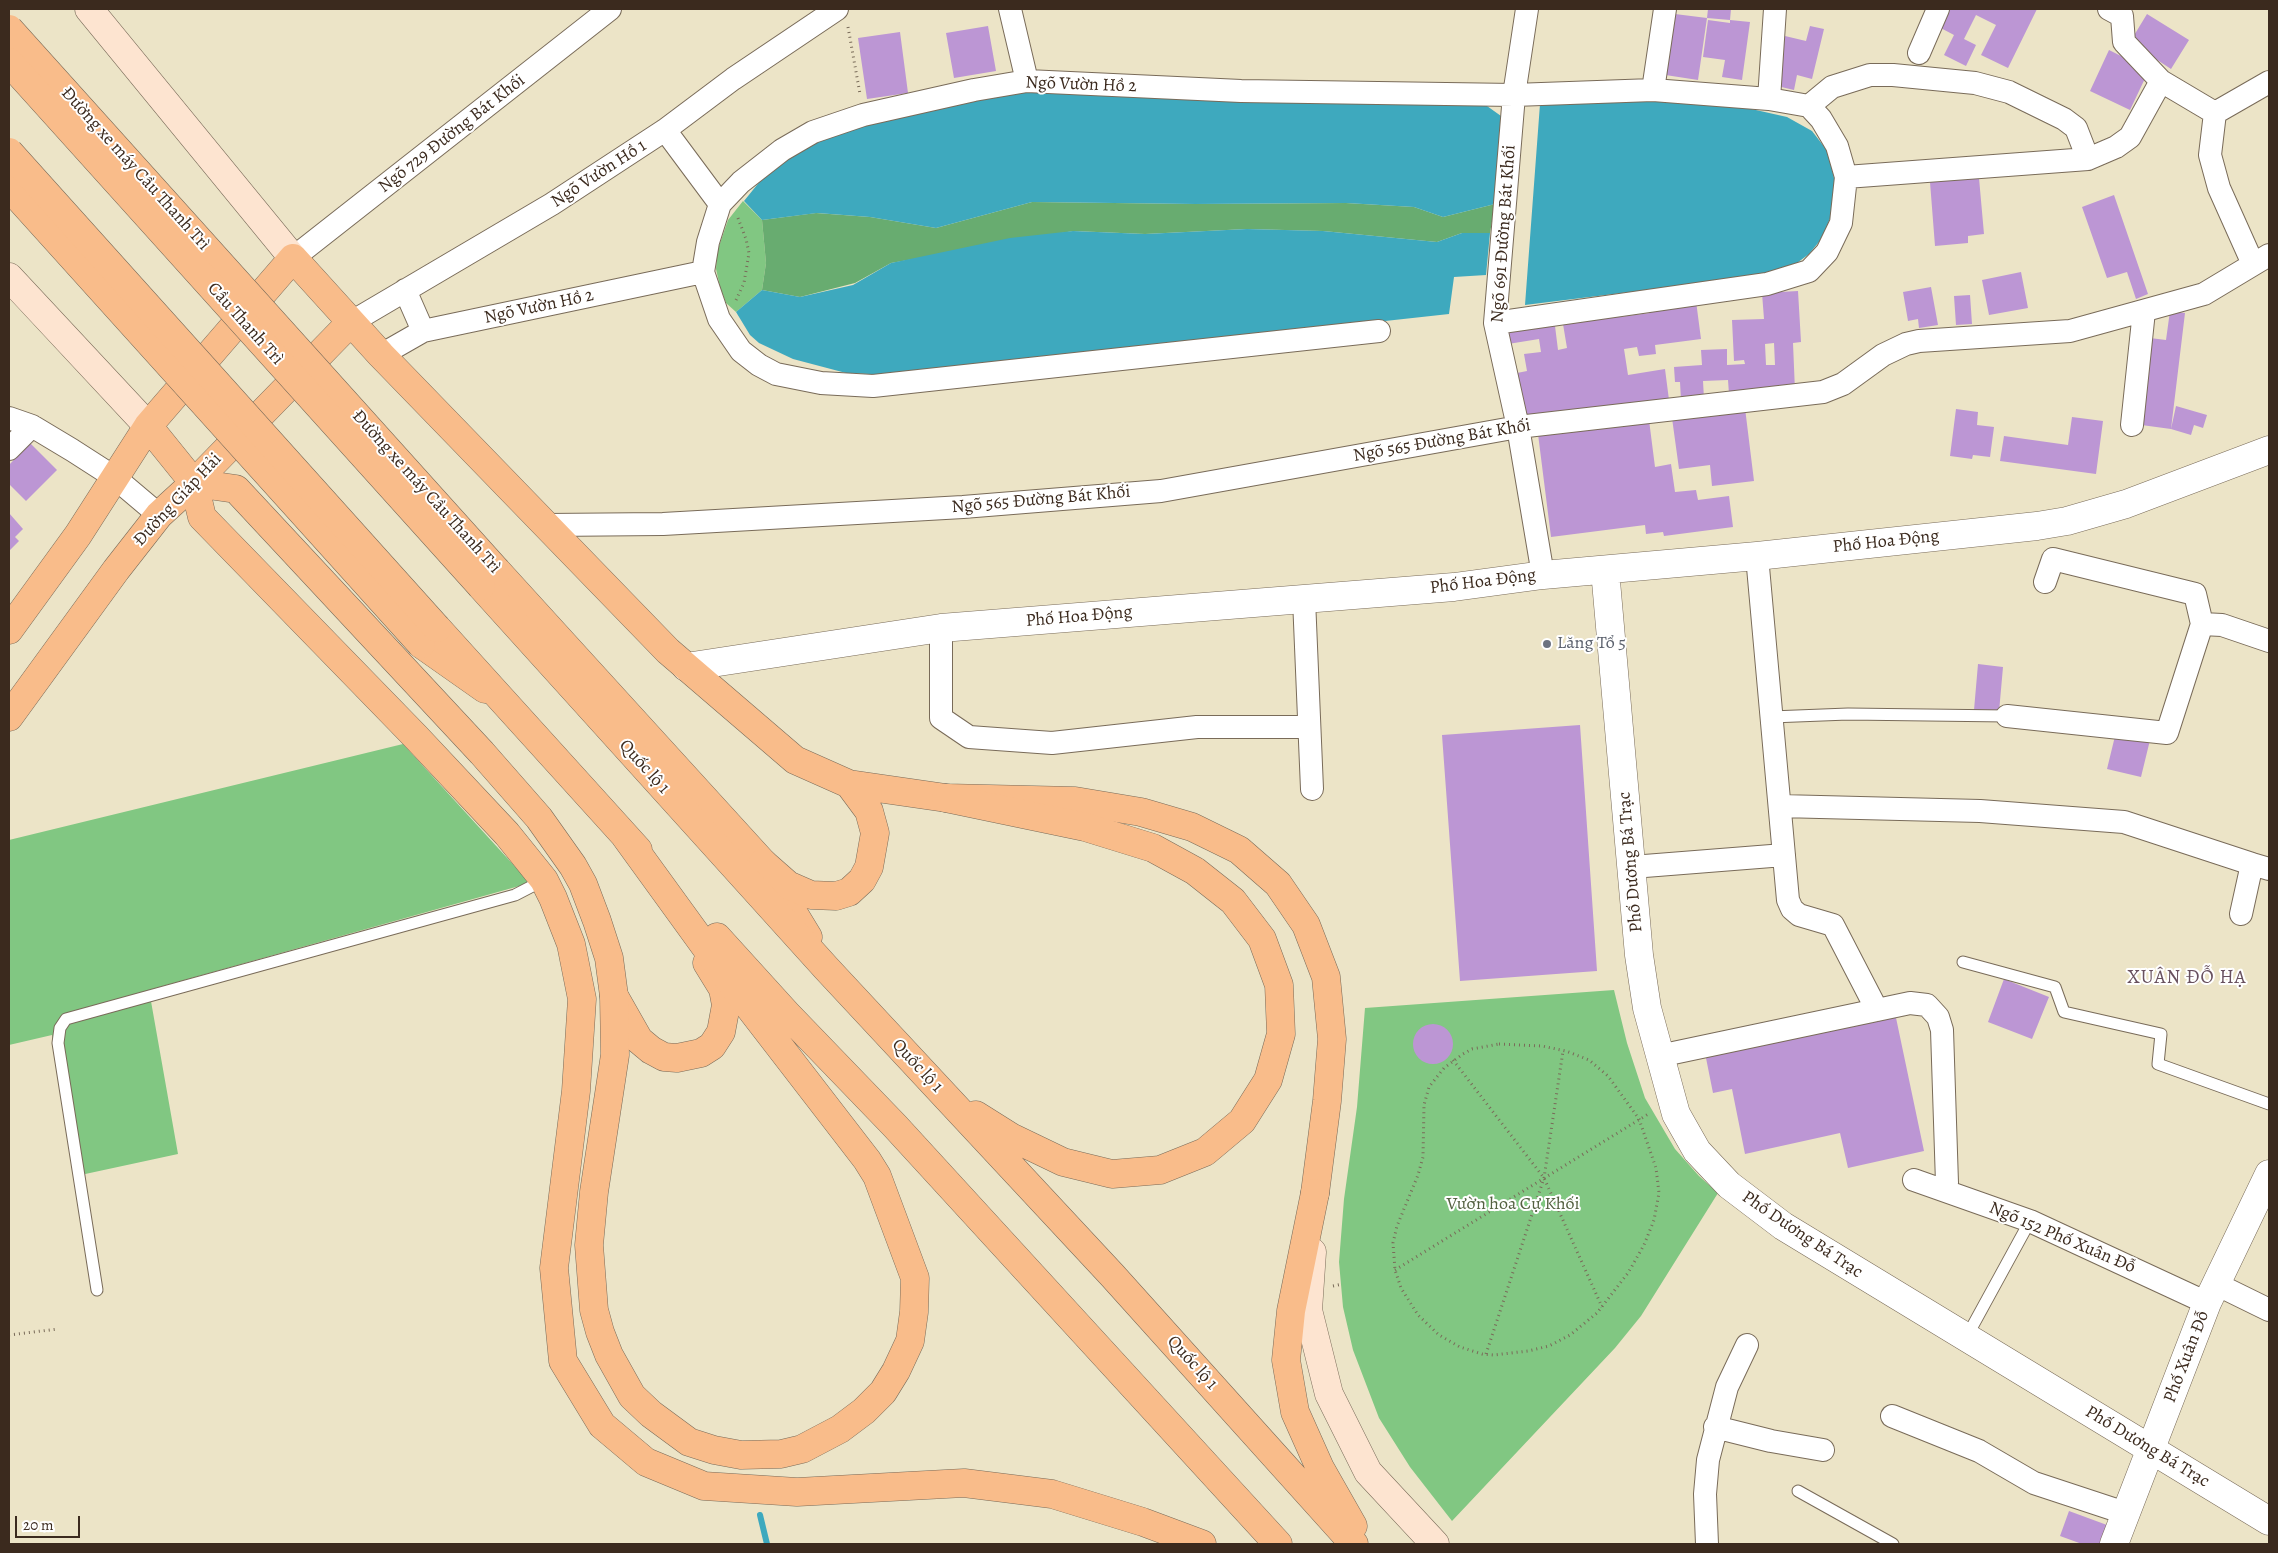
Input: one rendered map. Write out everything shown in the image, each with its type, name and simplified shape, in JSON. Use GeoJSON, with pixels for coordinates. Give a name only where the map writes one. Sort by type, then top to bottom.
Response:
{"type":"FeatureCollection","features":[{"type":"Feature","properties":{"kind":"main road"},"geometry":{"type":"LineString","coordinates":[[89,9],[293,258],[350,323],[546,525],[579,562],[686,667],[795,760],[849,784],[946,798],[1085,827],[1153,848],[1195,871],[1233,901],[1262,939],[1279,985],[1281,1034],[1268,1080],[1242,1121],[1205,1152],[1160,1170],[1112,1174],[1063,1162],[1011,1138],[941,1092]]}},
{"type":"Feature","properties":{"kind":"main road","name":"Đường xe máy Cầu Thanh Trì"},"geometry":{"type":"LineString","coordinates":[[9,29],[489,578],[763,863],[827,969]]}},
{"type":"Feature","properties":{"kind":"main road","name":"Cầu Thanh Trì"},"geometry":{"type":"LineString","coordinates":[[9,62],[489,578]]}},
{"type":"Feature","properties":{"kind":"main road"},"geometry":{"type":"LineString","coordinates":[[9,152],[429,636]]}},
{"type":"Feature","properties":{"kind":"main road"},"geometry":{"type":"LineString","coordinates":[[9,187],[429,636],[509,706],[786,1013],[895,1126],[1278,1544]]}},
{"type":"Feature","properties":{"kind":"main road"},"geometry":{"type":"LineString","coordinates":[[9,630],[78,534],[148,426],[293,258]]}},
{"type":"Feature","properties":{"kind":"main road"},"geometry":{"type":"LineString","coordinates":[[9,277],[148,426],[194,483],[202,517],[416,737],[507,834],[544,880],[571,944],[582,999],[576,1091],[554,1268],[563,1362],[602,1425],[646,1462],[704,1486],[797,1492],[974,1484],[1052,1494],[1143,1522],[1202,1544]]}},
{"type":"Feature","properties":{"kind":"main road","name":"Đường Giáp Hải"},"geometry":{"type":"LineString","coordinates":[[9,717],[116,570],[159,515],[194,483],[350,323]]}},
{"type":"Feature","properties":{"kind":"main road"},"geometry":{"type":"LineString","coordinates":[[194,483],[236,489],[423,688],[539,818],[573,866],[583,884],[609,958],[614,996],[615,1056],[594,1192],[589,1245],[594,1310],[609,1355],[632,1396],[651,1414],[689,1442],[714,1450],[741,1454],[781,1454],[802,1449],[840,1429],[864,1411],[883,1392],[896,1371],[910,1341],[914,1312],[915,1278],[877,1176],[867,1160],[749,1007],[625,836]]}},
{"type":"Feature","properties":{"kind":"main road","name":"Quốc lộ 1"},"geometry":{"type":"LineString","coordinates":[[489,578],[827,969],[1112,1275],[1354,1544]]}},
{"type":"Feature","properties":{"kind":"main road"},"geometry":{"type":"LineString","coordinates":[[763,863],[788,885],[810,895],[836,896],[849,892],[862,880],[869,867],[876,833],[869,812],[849,784]]}},
{"type":"Feature","properties":{"kind":"main road"},"geometry":{"type":"LineString","coordinates":[[946,798],[1075,802],[1141,812],[1192,828],[1239,850],[1278,884],[1306,925],[1326,977],[1332,1039],[1327,1101],[1315,1192],[1291,1311],[1286,1360],[1295,1412],[1320,1468],[1364,1544]]}},
{"type":"Feature","properties":{"kind":"main road"},"geometry":{"type":"LineString","coordinates":[[614,996],[639,1040],[664,1057],[688,1058],[701,1053],[712,1046],[721,1032],[726,1005],[723,989],[625,836]]}},
{"type":"Feature","properties":{"kind":"main road"},"geometry":{"type":"LineString","coordinates":[[1315,1192],[1308,1310],[1329,1394],[1368,1472],[1435,1544]]}},
{"type":"Feature","properties":{"kind":"street","name":"Ngõ 729 Đường Bát Khối"},"geometry":{"type":"LineString","coordinates":[[293,258],[610,9]]}},
{"type":"Feature","properties":{"kind":"street"},"geometry":{"type":"LineString","coordinates":[[1010,9],[1027,81]]}},
{"type":"Feature","properties":{"kind":"street","name":"Ngõ 691 Đường Bát Khối"},"geometry":{"type":"LineString","coordinates":[[1527,9],[1514,94],[1495,323],[1518,427],[1543,575]]}},
{"type":"Feature","properties":{"kind":"street"},"geometry":{"type":"LineString","coordinates":[[1653,90],[1664,9]]}},
{"type":"Feature","properties":{"kind":"street"},"geometry":{"type":"LineString","coordinates":[[1769,99],[1775,9]]}},
{"type":"Feature","properties":{"kind":"street"},"geometry":{"type":"LineString","coordinates":[[1919,53],[1938,9]]}},
{"type":"Feature","properties":{"kind":"street"},"geometry":{"type":"LineString","coordinates":[[2109,9],[2122,16],[2124,42],[2161,81],[2215,113]]}},
{"type":"Feature","properties":{"kind":"street","name":"Ngõ Vườn Hồ 1"},"geometry":{"type":"LineString","coordinates":[[350,323],[552,204],[665,130],[733,79],[842,14]]}},
{"type":"Feature","properties":{"kind":"street"},"geometry":{"type":"LineString","coordinates":[[1495,323],[1757,285],[1809,271],[1827,252],[1841,223],[1846,177],[1836,146],[1821,119],[1808,106],[1832,87],[1849,80],[1870,75],[1893,75],[1975,83],[2009,92],[2076,128],[2088,159]]}},
{"type":"Feature","properties":{"kind":"street","name":"Ngõ Vườn Hồ 2"},"geometry":{"type":"LineString","coordinates":[[1379,331],[873,386],[821,383],[776,374],[759,366],[741,351],[719,319],[703,272],[708,242],[720,204],[741,182],[782,150],[813,132],[863,115],[974,90],[1027,81],[1216,91],[1514,94],[1653,90],[1769,99],[1808,106]]}},
{"type":"Feature","properties":{"kind":"street"},"geometry":{"type":"LineString","coordinates":[[1846,177],[2088,159],[2116,147],[2130,137],[2161,81]]}},
{"type":"Feature","properties":{"kind":"street"},"geometry":{"type":"LineString","coordinates":[[2215,113],[2269,82]]}},
{"type":"Feature","properties":{"kind":"street"},"geometry":{"type":"LineString","coordinates":[[2215,113],[2210,155],[2220,188],[2261,260]]}},
{"type":"Feature","properties":{"kind":"street"},"geometry":{"type":"LineString","coordinates":[[665,130],[720,204]]}},
{"type":"Feature","properties":{"kind":"street","name":"Ngõ 565 Đường Bát Khối"},"geometry":{"type":"LineString","coordinates":[[546,525],[663,524],[963,507],[1161,491],[1518,427],[1823,392],[1843,384],[1883,355],[1906,344],[1919,341],[2070,331],[2204,294],[2261,260]]}},
{"type":"Feature","properties":{"kind":"street","name":"Ngõ Vườn Hồ 2"},"geometry":{"type":"LineString","coordinates":[[381,355],[423,331],[703,272]]}},
{"type":"Feature","properties":{"kind":"street"},"geometry":{"type":"LineString","coordinates":[[405,290],[423,331]]}},
{"type":"Feature","properties":{"kind":"street"},"geometry":{"type":"LineString","coordinates":[[2132,424],[2144,311]]}},
{"type":"Feature","properties":{"kind":"street"},"geometry":{"type":"LineString","coordinates":[[9,418],[32,426],[114,477],[159,515]]}},
{"type":"Feature","properties":{"kind":"street"},"geometry":{"type":"LineString","coordinates":[[9,449],[32,426]]}},
{"type":"Feature","properties":{"kind":"street","name":"Phố Hoa Động"},"geometry":{"type":"LineString","coordinates":[[686,667],[941,628],[1454,587],[1543,575],[1757,556],[2067,521],[2126,504],[2269,450]]}},
{"type":"Feature","properties":{"kind":"street"},"geometry":{"type":"LineString","coordinates":[[579,562],[579,551],[586,525]]}},
{"type":"Feature","properties":{"kind":"street"},"geometry":{"type":"LineString","coordinates":[[1757,556],[1788,900],[1792,909],[1799,915],[1833,926],[1877,1010]]}},
{"type":"Feature","properties":{"kind":"street"},"geometry":{"type":"LineString","coordinates":[[2007,716],[2167,733],[2202,624],[2195,594],[2053,559],[2045,582]]}},
{"type":"Feature","properties":{"kind":"street","name":"Phố Dương Bá Trạc"},"geometry":{"type":"LineString","coordinates":[[1605,570],[1646,1008],[1672,1100],[1683,1127],[1698,1150],[1710,1166],[1746,1201],[1819,1249],[2269,1520]]}},
{"type":"Feature","properties":{"kind":"street"},"geometry":{"type":"LineString","coordinates":[[1304,599],[1312,789]]}},
{"type":"Feature","properties":{"kind":"street"},"geometry":{"type":"LineString","coordinates":[[2202,624],[2222,625],[2269,641]]}},
{"type":"Feature","properties":{"kind":"street"},"geometry":{"type":"LineString","coordinates":[[941,628],[941,718],[969,737],[1052,743],[1197,727],[1309,727]]}},
{"type":"Feature","properties":{"kind":"street"},"geometry":{"type":"LineString","coordinates":[[1780,806],[1980,811],[2124,822],[2260,866],[2241,914]]}},
{"type":"Feature","properties":{"kind":"street"},"geometry":{"type":"LineString","coordinates":[[1632,867],[1784,855]]}},
{"type":"Feature","properties":{"kind":"street"},"geometry":{"type":"LineString","coordinates":[[1659,1056],[1910,1003],[1921,1003],[1932,1008],[1938,1017],[1942,1030],[1947,1182]]}},
{"type":"Feature","properties":{"kind":"street","name":"Phố Xuân Đỗ"},"geometry":{"type":"LineString","coordinates":[[2114,1544],[2212,1294],[2263,1204],[2269,1174]]}},
{"type":"Feature","properties":{"kind":"street","name":"Ngõ 152 Phố Xuân Đỗ"},"geometry":{"type":"LineString","coordinates":[[1914,1180],[2030,1221],[2212,1294],[2269,1310]]}},
{"type":"Feature","properties":{"kind":"street"},"geometry":{"type":"LineString","coordinates":[[1707,1544],[1705,1494],[1708,1460],[1715,1427],[1727,1387],[1747,1345]]}},
{"type":"Feature","properties":{"kind":"street"},"geometry":{"type":"LineString","coordinates":[[1892,1416],[1979,1451],[2034,1483],[2125,1513]]}},
{"type":"Feature","properties":{"kind":"street"},"geometry":{"type":"LineString","coordinates":[[1715,1427],[1771,1441],[1823,1450]]}},
{"type":"Feature","properties":{"kind":"lane"},"geometry":{"type":"LineString","coordinates":[[1772,717],[1848,714],[2007,716]]}},
{"type":"Feature","properties":{"kind":"lane"},"geometry":{"type":"LineString","coordinates":[[97,1290],[58,1043],[60,1028],[66,1019],[515,895],[544,880]]}},
{"type":"Feature","properties":{"kind":"lane"},"geometry":{"type":"LineString","coordinates":[[1962,962],[2055,987],[2064,1012],[2161,1034],[2158,1064],[2269,1104]]}},
{"type":"Feature","properties":{"kind":"lane"},"geometry":{"type":"LineString","coordinates":[[1966,1338],[2030,1221]]}},
{"type":"Feature","properties":{"kind":"lane"},"geometry":{"type":"LineString","coordinates":[[1798,1490],[1861,1524],[1893,1544]]}},
{"type":"Feature","properties":{"kind":"path"},"geometry":{"type":"LineString","coordinates":[[842,14],[863,115]]}},
{"type":"Feature","properties":{"kind":"path"},"geometry":{"type":"LineString","coordinates":[[719,319],[738,296],[744,283],[749,253],[742,225],[734,212],[720,204]]}},
{"type":"Feature","properties":{"kind":"path"},"geometry":{"type":"LineString","coordinates":[[1499,1044],[1542,1046],[1563,1051],[1588,1060],[1608,1076],[1639,1120],[1656,1168],[1659,1185],[1654,1220],[1644,1245],[1628,1274],[1602,1307],[1579,1328],[1555,1343],[1528,1352],[1486,1354],[1460,1347],[1430,1327],[1408,1302],[1395,1270],[1393,1243],[1397,1226],[1418,1175],[1423,1157],[1426,1094],[1434,1079],[1453,1060],[1472,1049],[1499,1044]]}},
{"type":"Feature","properties":{"kind":"path"},"geometry":{"type":"LineString","coordinates":[[1486,1354],[1544,1178],[1563,1051]]}},
{"type":"Feature","properties":{"kind":"path"},"geometry":{"type":"LineString","coordinates":[[1453,1060],[1544,1178],[1602,1307]]}},
{"type":"Feature","properties":{"kind":"path"},"geometry":{"type":"LineString","coordinates":[[1395,1270],[1672,1100]]}},
{"type":"Feature","properties":{"kind":"path"},"geometry":{"type":"LineString","coordinates":[[1333,1286],[1342,1284]]}},
{"type":"Feature","properties":{"kind":"path"},"geometry":{"type":"LineString","coordinates":[[9,1335],[58,1329]]}},
{"type":"Feature","properties":{"kind":"green space"},"geometry":{"type":"Polygon","coordinates":[[[743,201],[762,220],[766,263],[762,290],[736,312],[726,303],[720,287],[716,269],[717,252],[728,220],[743,201]]]}},
{"type":"Feature","properties":{"kind":"green space"},"geometry":{"type":"Polygon","coordinates":[[[1032,202],[1346,203],[1414,207],[1443,217],[1495,204],[1490,233],[1462,233],[1437,242],[1323,231],[1247,229],[1145,234],[1073,231],[891,263],[855,283],[800,297],[762,290],[766,263],[762,220],[816,213],[870,217],[936,228],[1032,202]]]}},
{"type":"Feature","properties":{"kind":"green space"},"geometry":{"type":"Polygon","coordinates":[[[403,744],[530,883],[149,990],[178,1154],[76,1176],[52,1035],[9,1045],[9,840],[403,744]]]}},
{"type":"Feature","properties":{"kind":"green space","name":"Vườn hoa Cự Khối"},"geometry":{"type":"Polygon","coordinates":[[[1614,990],[1627,1043],[1645,1098],[1675,1149],[1699,1176],[1718,1193],[1641,1316],[1615,1348],[1452,1521],[1410,1467],[1379,1418],[1353,1350],[1343,1307],[1339,1262],[1344,1199],[1357,1107],[1365,1008],[1614,990]]]}},
{"type":"Feature","properties":{"kind":"water"},"geometry":{"type":"Polygon","coordinates":[[[1043,89],[1160,98],[1487,106],[1501,116],[1504,123],[1495,204],[1443,217],[1414,207],[1346,203],[1032,202],[936,228],[870,217],[817,213],[762,220],[744,201],[761,180],[804,144],[899,115],[996,94],[1043,89]]]}},
{"type":"Feature","properties":{"kind":"water"},"geometry":{"type":"Polygon","coordinates":[[[1673,99],[1738,106],[1787,117],[1812,131],[1829,153],[1835,183],[1832,213],[1823,237],[1809,254],[1793,266],[1759,276],[1525,305],[1540,104],[1673,99]]]}},
{"type":"Feature","properties":{"kind":"water"},"geometry":{"type":"Polygon","coordinates":[[[1247,229],[1323,231],[1437,242],[1462,233],[1490,233],[1486,275],[1454,277],[1449,314],[893,375],[846,373],[793,359],[759,343],[750,335],[736,312],[762,290],[800,297],[853,285],[891,263],[1010,238],[1073,231],[1145,234],[1247,229]]]}},
{"type":"Feature","properties":{"kind":"building"},"geometry":{"type":"Polygon","coordinates":[[[1708,9],[1731,9],[1730,20],[1707,18],[1708,9]]]}},
{"type":"Feature","properties":{"kind":"building"},"geometry":{"type":"Polygon","coordinates":[[[1943,9],[2037,9],[2008,68],[1981,55],[1996,25],[1976,15],[1964,39],[1976,45],[1966,66],[1944,55],[1954,35],[1935,25],[1943,9]]]}},
{"type":"Feature","properties":{"kind":"building"},"geometry":{"type":"Polygon","coordinates":[[[1667,13],[1707,18],[1698,80],[1659,74],[1667,13]]]}},
{"type":"Feature","properties":{"kind":"building"},"geometry":{"type":"Polygon","coordinates":[[[2147,14],[2189,40],[2171,69],[2130,42],[2147,14]]]}},
{"type":"Feature","properties":{"kind":"building"},"geometry":{"type":"Polygon","coordinates":[[[1708,20],[1730,23],[1730,20],[1750,22],[1742,80],[1722,77],[1725,60],[1703,57],[1708,20]]]}},
{"type":"Feature","properties":{"kind":"building"},"geometry":{"type":"Polygon","coordinates":[[[988,26],[996,71],[954,78],[946,33],[988,26]]]}},
{"type":"Feature","properties":{"kind":"building"},"geometry":{"type":"Polygon","coordinates":[[[1810,26],[1824,29],[1812,79],[1797,75],[1794,90],[1773,85],[1785,36],[1806,41],[1810,26]]]}},
{"type":"Feature","properties":{"kind":"building"},"geometry":{"type":"Polygon","coordinates":[[[900,32],[908,93],[867,99],[858,38],[900,32]]]}},
{"type":"Feature","properties":{"kind":"building"},"geometry":{"type":"Polygon","coordinates":[[[2109,50],[2149,70],[2130,110],[2090,91],[2109,50]]]}},
{"type":"Feature","properties":{"kind":"building"},"geometry":{"type":"Polygon","coordinates":[[[1979,178],[1984,234],[1968,236],[1968,243],[1935,246],[1930,182],[1979,178]]]}},
{"type":"Feature","properties":{"kind":"building"},"geometry":{"type":"Polygon","coordinates":[[[2114,195],[2148,294],[2136,299],[2127,272],[2107,278],[2082,207],[2114,195]]]}},
{"type":"Feature","properties":{"kind":"building"},"geometry":{"type":"Polygon","coordinates":[[[2021,272],[2028,308],[1989,315],[1982,280],[2021,272]]]}},
{"type":"Feature","properties":{"kind":"building"},"geometry":{"type":"Polygon","coordinates":[[[1931,287],[1938,325],[1919,328],[1918,319],[1908,321],[1903,292],[1931,287]]]}},
{"type":"Feature","properties":{"kind":"building"},"geometry":{"type":"Polygon","coordinates":[[[1798,291],[1801,342],[1793,343],[1795,391],[1729,394],[1728,380],[1703,381],[1704,399],[1681,400],[1680,382],[1675,382],[1674,367],[1702,365],[1701,350],[1727,349],[1727,365],[1745,364],[1744,360],[1734,361],[1732,320],[1764,319],[1762,293],[1798,291]],[[1774,343],[1765,344],[1766,365],[1775,365],[1774,343]]]}},
{"type":"Feature","properties":{"kind":"building"},"geometry":{"type":"Polygon","coordinates":[[[1970,295],[1972,324],[1956,325],[1954,296],[1970,295]]]}},
{"type":"Feature","properties":{"kind":"building"},"geometry":{"type":"Polygon","coordinates":[[[1696,301],[1701,339],[1655,345],[1656,354],[1639,356],[1637,347],[1624,349],[1628,375],[1665,369],[1669,400],[1524,422],[1517,373],[1527,371],[1524,354],[1541,352],[1539,339],[1508,344],[1505,325],[1554,318],[1558,350],[1567,348],[1562,318],[1618,310],[1619,317],[1650,313],[1649,308],[1696,301]]]}},
{"type":"Feature","properties":{"kind":"building"},"geometry":{"type":"Polygon","coordinates":[[[2170,311],[2185,313],[2171,429],[2134,424],[2150,338],[2166,340],[2170,311]]]}},
{"type":"Feature","properties":{"kind":"building"},"geometry":{"type":"Polygon","coordinates":[[[2176,406],[2207,415],[2203,428],[2194,425],[2191,435],[2171,429],[2176,406]]]}},
{"type":"Feature","properties":{"kind":"building"},"geometry":{"type":"Polygon","coordinates":[[[1745,408],[1754,481],[1712,486],[1710,465],[1679,469],[1672,418],[1745,408]]]}},
{"type":"Feature","properties":{"kind":"building"},"geometry":{"type":"Polygon","coordinates":[[[1956,409],[1978,412],[1977,425],[1994,427],[1990,457],[1973,455],[1972,459],[1950,456],[1956,409]]]}},
{"type":"Feature","properties":{"kind":"building"},"geometry":{"type":"Polygon","coordinates":[[[2072,417],[2103,421],[2096,474],[2000,461],[2004,436],[2068,445],[2072,417]]]}},
{"type":"Feature","properties":{"kind":"building"},"geometry":{"type":"Polygon","coordinates":[[[1649,420],[1655,467],[1671,464],[1675,492],[1696,490],[1698,500],[1729,496],[1733,527],[1664,536],[1663,532],[1646,534],[1645,525],[1551,537],[1538,434],[1649,420]]]}},
{"type":"Feature","properties":{"kind":"building"},"geometry":{"type":"Polygon","coordinates":[[[30,443],[57,470],[26,501],[9,484],[9,465],[30,443]]]}},
{"type":"Feature","properties":{"kind":"building"},"geometry":{"type":"Polygon","coordinates":[[[9,513],[23,529],[15,537],[19,541],[9,551],[9,513]]]}},
{"type":"Feature","properties":{"kind":"building"},"geometry":{"type":"Polygon","coordinates":[[[1978,664],[2003,667],[1999,712],[1974,710],[1978,664]]]}},
{"type":"Feature","properties":{"kind":"building"},"geometry":{"type":"Polygon","coordinates":[[[1580,725],[1597,971],[1460,981],[1442,735],[1580,725]]]}},
{"type":"Feature","properties":{"kind":"building"},"geometry":{"type":"Polygon","coordinates":[[[2116,732],[2150,740],[2141,777],[2107,769],[2116,732]]]}},
{"type":"Feature","properties":{"kind":"building"},"geometry":{"type":"Polygon","coordinates":[[[2004,979],[2049,997],[2032,1039],[1988,1022],[2004,979]]]}},
{"type":"Feature","properties":{"kind":"building"},"geometry":{"type":"Polygon","coordinates":[[[1895,1013],[1924,1151],[1848,1168],[1840,1133],[1745,1154],[1732,1089],[1713,1093],[1705,1053],[1895,1013]]]}},
{"type":"Feature","properties":{"kind":"building"},"geometry":{"type":"Polygon","coordinates":[[[1437,1024],[1444,1027],[1450,1033],[1453,1044],[1452,1052],[1444,1061],[1437,1064],[1429,1064],[1422,1061],[1414,1052],[1413,1040],[1416,1033],[1425,1025],[1437,1024]]]}},
{"type":"Feature","properties":{"kind":"building"},"geometry":{"type":"Polygon","coordinates":[[[2069,1511],[2107,1525],[2100,1544],[2082,1544],[2060,1536],[2069,1511]]]}},
{"type":"Feature","properties":{"kind":"waterway"},"geometry":{"type":"LineString","coordinates":[[760,1515],[767,1544]]}},
{"type":"Feature","properties":{"kind":"place","name":"Lăng Tổ 5"},"geometry":{"type":"Point","coordinates":[1547,644]}},
{"type":"Feature","properties":{"kind":"district","name":"XUÂN ĐỖ HẠ"},"geometry":{"type":"Point","coordinates":[2187,978]}}]}
